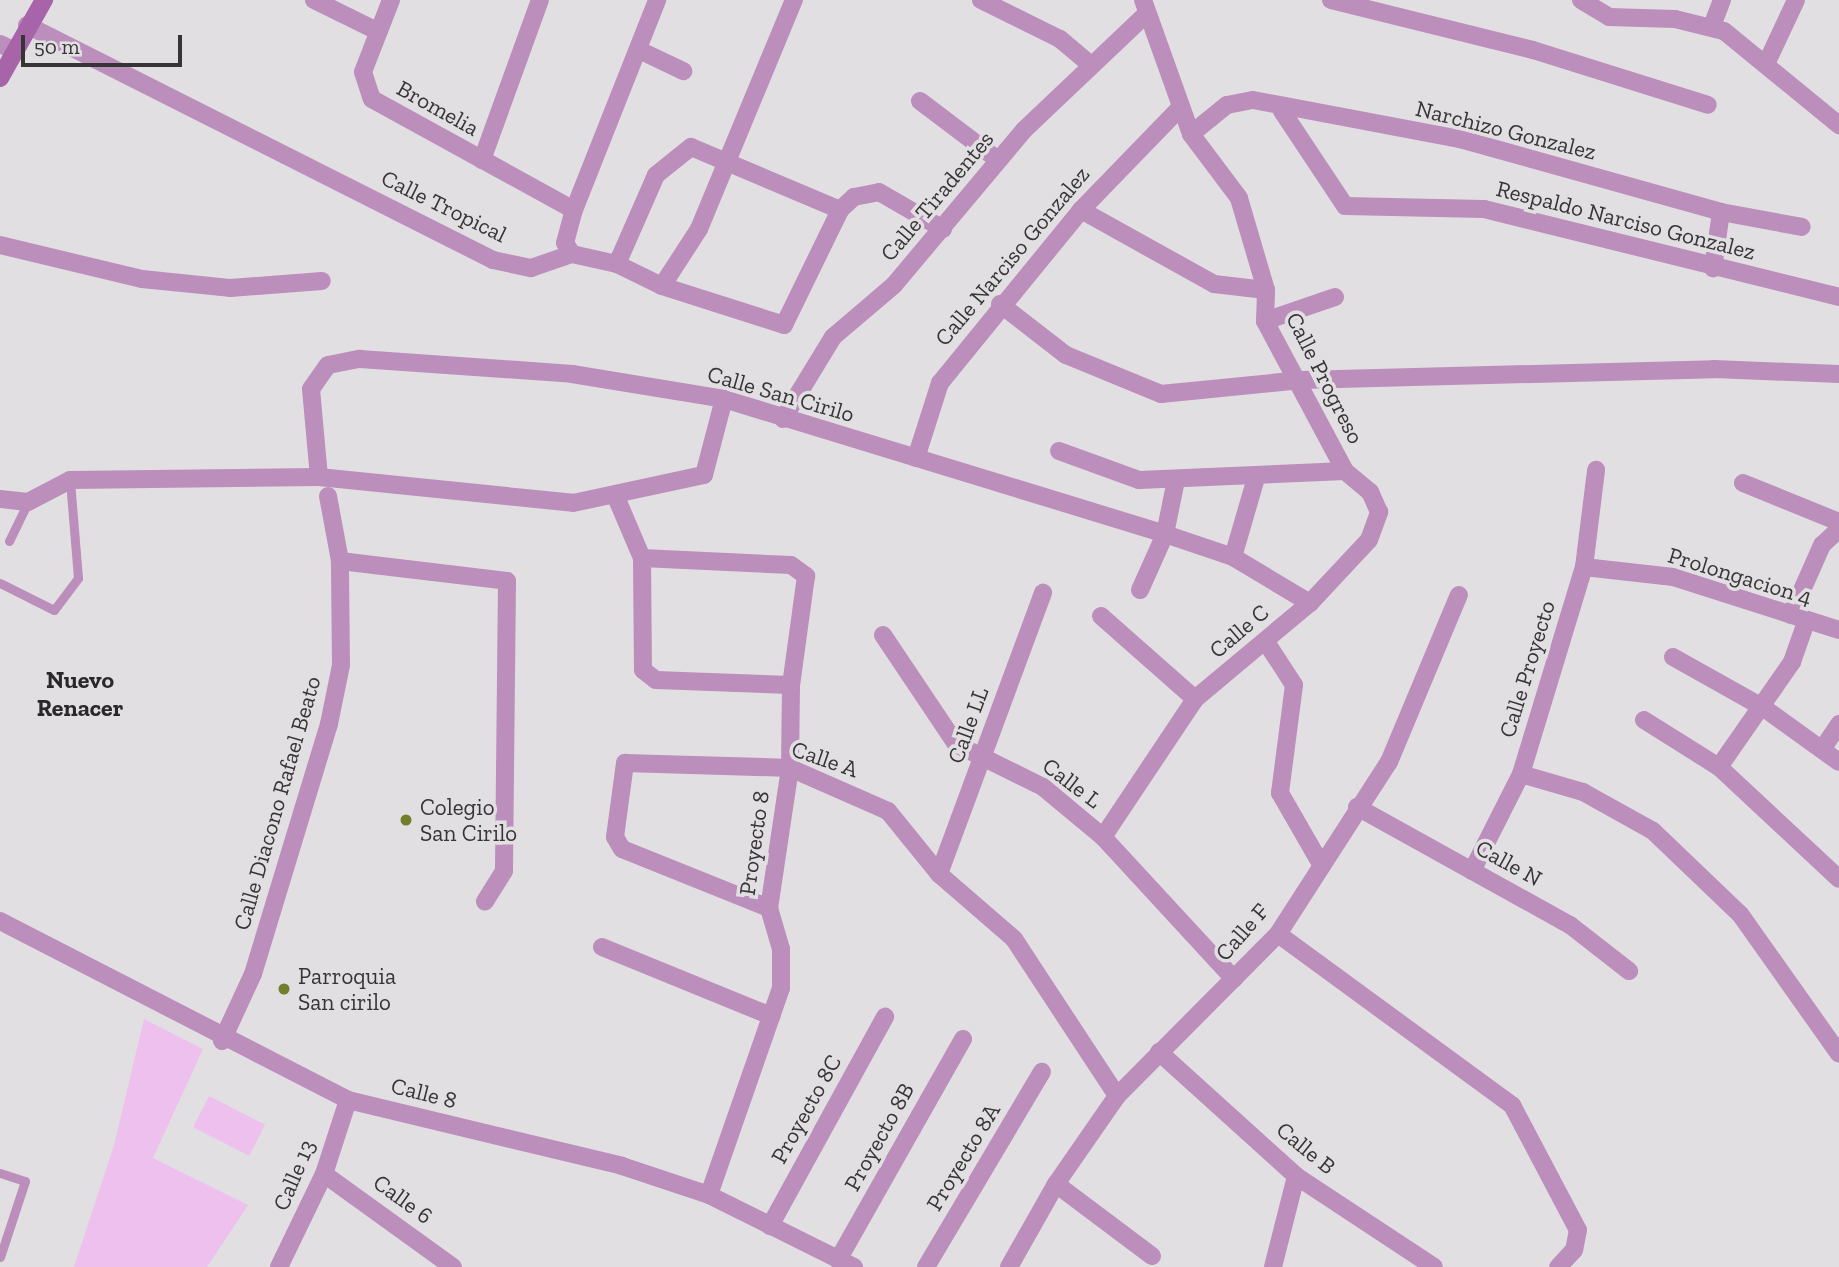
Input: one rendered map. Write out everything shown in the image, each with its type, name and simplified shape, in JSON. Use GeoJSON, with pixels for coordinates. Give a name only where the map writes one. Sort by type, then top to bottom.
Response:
{"type":"FeatureCollection","features":[{"type":"Feature","properties":{"kind":"street"},"geometry":{"type":"LineString","coordinates":[[0,78],[6,47],[27,25],[44,0]]}},
{"type":"Feature","properties":{"kind":"street"},"geometry":{"type":"LineString","coordinates":[[314,0],[379,32]]}},
{"type":"Feature","properties":{"kind":"street","name":"Bromelia"},"geometry":{"type":"LineString","coordinates":[[391,0],[363,72],[372,99],[574,211]]}},
{"type":"Feature","properties":{"kind":"street"},"geometry":{"type":"LineString","coordinates":[[482,160],[540,0]]}},
{"type":"Feature","properties":{"kind":"street"},"geometry":{"type":"LineString","coordinates":[[657,0],[641,51],[574,211],[565,243],[572,254],[617,264],[662,286],[784,325],[840,210],[864,191],[879,192],[943,229]]}},
{"type":"Feature","properties":{"kind":"street"},"geometry":{"type":"LineString","coordinates":[[662,286],[699,229],[794,0]]}},
{"type":"Feature","properties":{"kind":"street"},"geometry":{"type":"LineString","coordinates":[[981,0],[1060,39],[1090,64]]}},
{"type":"Feature","properties":{"kind":"street"},"geometry":{"type":"LineString","coordinates":[[1331,0],[1533,50],[1708,105]]}},
{"type":"Feature","properties":{"kind":"street"},"geometry":{"type":"LineString","coordinates":[[1581,0],[1609,17],[1712,26],[1767,62],[1839,125]]}},
{"type":"Feature","properties":{"kind":"street"},"geometry":{"type":"LineString","coordinates":[[1712,26],[1722,0]]}},
{"type":"Feature","properties":{"kind":"street"},"geometry":{"type":"LineString","coordinates":[[1767,62],[1796,0]]}},
{"type":"Feature","properties":{"kind":"street","name":"Calle Tiradentes"},"geometry":{"type":"LineString","coordinates":[[783,419],[833,337],[894,285],[998,160],[1144,8]]}},
{"type":"Feature","properties":{"kind":"street","name":"Calle Progreso"},"geometry":{"type":"LineString","coordinates":[[1144,8],[1191,134],[1239,198],[1266,290],[1265,321],[1301,380],[1345,471]]}},
{"type":"Feature","properties":{"kind":"street","name":"Calle Tropical"},"geometry":{"type":"LineString","coordinates":[[27,25],[493,260],[531,268],[572,254]]}},
{"type":"Feature","properties":{"kind":"street"},"geometry":{"type":"LineString","coordinates":[[641,51],[683,71]]}},
{"type":"Feature","properties":{"kind":"street","name":"Narchizo Gonzalez"},"geometry":{"type":"LineString","coordinates":[[1191,134],[1227,104],[1254,100],[1282,111],[1460,139],[1721,212],[1802,228]]}},
{"type":"Feature","properties":{"kind":"street"},"geometry":{"type":"LineString","coordinates":[[920,101],[998,160]]}},
{"type":"Feature","properties":{"kind":"street","name":"Calle Narciso Gonzalez"},"geometry":{"type":"LineString","coordinates":[[916,458],[940,383],[1000,304],[1081,210],[1180,108]]}},
{"type":"Feature","properties":{"kind":"street","name":"Respaldo Narciso Gonzalez"},"geometry":{"type":"LineString","coordinates":[[1282,111],[1345,206],[1484,209],[1713,268],[1839,297]]}},
{"type":"Feature","properties":{"kind":"street"},"geometry":{"type":"LineString","coordinates":[[617,264],[670,158],[691,147],[840,210]]}},
{"type":"Feature","properties":{"kind":"street"},"geometry":{"type":"LineString","coordinates":[[1081,210],[1214,284],[1266,290]]}},
{"type":"Feature","properties":{"kind":"street"},"geometry":{"type":"LineString","coordinates":[[1713,268],[1721,212]]}},
{"type":"Feature","properties":{"kind":"street"},"geometry":{"type":"LineString","coordinates":[[0,245],[142,279],[230,288],[323,281]]}},
{"type":"Feature","properties":{"kind":"street"},"geometry":{"type":"LineString","coordinates":[[1265,321],[1335,298]]}},
{"type":"Feature","properties":{"kind":"street"},"geometry":{"type":"LineString","coordinates":[[1000,304],[1066,355],[1161,394],[1301,380],[1714,369],[1839,374]]}},
{"type":"Feature","properties":{"kind":"street","name":"Calle San Cirilo"},"geometry":{"type":"LineString","coordinates":[[319,477],[312,389],[328,365],[360,359],[572,373],[724,399],[1165,534],[1233,557],[1310,603]]}},
{"type":"Feature","properties":{"kind":"street"},"geometry":{"type":"LineString","coordinates":[[2,503],[27,502],[70,480],[319,477],[573,503],[616,496],[704,475],[724,399]]}},
{"type":"Feature","properties":{"kind":"street"},"geometry":{"type":"LineString","coordinates":[[1059,452],[1139,480],[1256,478],[1345,471]]}},
{"type":"Feature","properties":{"kind":"street","name":"Calle Proyecto"},"geometry":{"type":"LineString","coordinates":[[1472,871],[1521,774],[1584,568],[1596,470]]}},
{"type":"Feature","properties":{"kind":"street","name":"Calle C"},"geometry":{"type":"LineString","coordinates":[[1103,837],[1195,699],[1310,603],[1368,540],[1379,512],[1370,492],[1345,471]]}},
{"type":"Feature","properties":{"kind":"street"},"geometry":{"type":"LineString","coordinates":[[1233,557],[1256,478]]}},
{"type":"Feature","properties":{"kind":"street"},"geometry":{"type":"LineString","coordinates":[[1140,590],[1165,534],[1176,480]]}},
{"type":"Feature","properties":{"kind":"street"},"geometry":{"type":"LineString","coordinates":[[1743,483],[1839,522]]}},
{"type":"Feature","properties":{"kind":"street","name":"Calle Diacono Rafael Beato"},"geometry":{"type":"LineString","coordinates":[[222,1041],[253,974],[329,724],[341,664],[340,561],[328,496]]}},
{"type":"Feature","properties":{"kind":"street"},"geometry":{"type":"LineString","coordinates":[[616,496],[642,558],[639,653],[649,676],[791,685]]}},
{"type":"Feature","properties":{"kind":"street"},"geometry":{"type":"LineString","coordinates":[[1719,767],[1764,708],[1799,619],[1822,545],[1839,529]]}},
{"type":"Feature","properties":{"kind":"street","name":"Proyecto 8"},"geometry":{"type":"LineString","coordinates":[[642,558],[803,570],[791,685],[790,768],[769,908],[781,949],[781,988],[709,1195]]}},
{"type":"Feature","properties":{"kind":"street"},"geometry":{"type":"LineString","coordinates":[[340,561],[507,581],[504,872],[485,902]]}},
{"type":"Feature","properties":{"kind":"street","name":"Prolongacion 4"},"geometry":{"type":"LineString","coordinates":[[1584,568],[1673,577],[1839,630]]}},
{"type":"Feature","properties":{"kind":"street","name":"Calle LL"},"geometry":{"type":"LineString","coordinates":[[939,874],[1043,593]]}},
{"type":"Feature","properties":{"kind":"street","name":"Calle F"},"geometry":{"type":"LineString","coordinates":[[1009,1267],[1056,1184],[1117,1096],[1278,934],[1357,807],[1389,762],[1459,595]]}},
{"type":"Feature","properties":{"kind":"street"},"geometry":{"type":"LineString","coordinates":[[1101,616],[1195,699]]}},
{"type":"Feature","properties":{"kind":"street","name":"Calle L"},"geometry":{"type":"LineString","coordinates":[[883,635],[938,722],[956,744],[1043,787],[1103,837],[1234,979]]}},
{"type":"Feature","properties":{"kind":"street"},"geometry":{"type":"LineString","coordinates":[[1266,642],[1294,685],[1280,793],[1322,866]]}},
{"type":"Feature","properties":{"kind":"street"},"geometry":{"type":"LineString","coordinates":[[1673,657],[1764,708],[1839,762]]}},
{"type":"Feature","properties":{"kind":"street"},"geometry":{"type":"LineString","coordinates":[[1644,720],[1719,767],[1839,879]]}},
{"type":"Feature","properties":{"kind":"street"},"geometry":{"type":"LineString","coordinates":[[1823,748],[1839,724]]}},
{"type":"Feature","properties":{"kind":"street","name":"Calle A"},"geometry":{"type":"LineString","coordinates":[[769,908],[622,849],[615,837],[619,770],[629,761],[790,768],[888,811],[939,874],[1014,939],[1117,1096]]}},
{"type":"Feature","properties":{"kind":"street"},"geometry":{"type":"LineString","coordinates":[[1521,774],[1622,809],[1661,839],[1740,914],[1839,1054]]}},
{"type":"Feature","properties":{"kind":"street","name":"Calle N"},"geometry":{"type":"LineString","coordinates":[[1357,807],[1570,925],[1629,971]]}},
{"type":"Feature","properties":{"kind":"street","name":"Calle 8"},"geometry":{"type":"LineString","coordinates":[[0,921],[222,1041],[348,1100],[622,1166],[709,1195],[846,1264]]}},
{"type":"Feature","properties":{"kind":"street"},"geometry":{"type":"LineString","coordinates":[[1278,934],[1512,1105],[1578,1230],[1574,1250],[1558,1267]]}},
{"type":"Feature","properties":{"kind":"street"},"geometry":{"type":"LineString","coordinates":[[602,947],[771,1016]]}},
{"type":"Feature","properties":{"kind":"street","name":"Proyecto 8C"},"geometry":{"type":"LineString","coordinates":[[770,1226],[885,1017]]}},
{"type":"Feature","properties":{"kind":"street","name":"Proyecto 8B"},"geometry":{"type":"LineString","coordinates":[[846,1264],[963,1039]]}},
{"type":"Feature","properties":{"kind":"street","name":"Calle B"},"geometry":{"type":"LineString","coordinates":[[1159,1052],[1296,1176],[1434,1267]]}},
{"type":"Feature","properties":{"kind":"street","name":"Proyecto 8A"},"geometry":{"type":"LineString","coordinates":[[926,1267],[1042,1072]]}},
{"type":"Feature","properties":{"kind":"street","name":"Calle 13"},"geometry":{"type":"LineString","coordinates":[[279,1267],[324,1174],[348,1100]]}},
{"type":"Feature","properties":{"kind":"street","name":"Calle 6"},"geometry":{"type":"LineString","coordinates":[[324,1174],[453,1267]]}},
{"type":"Feature","properties":{"kind":"street"},"geometry":{"type":"LineString","coordinates":[[1273,1267],[1296,1176]]}},
{"type":"Feature","properties":{"kind":"street"},"geometry":{"type":"LineString","coordinates":[[1056,1184],[1152,1256]]}},
{"type":"Feature","properties":{"kind":"lane"},"geometry":{"type":"LineString","coordinates":[[0,583],[54,610],[78,578],[70,480]]}},
{"type":"Feature","properties":{"kind":"lane"},"geometry":{"type":"LineString","coordinates":[[9,541],[27,502]]}},
{"type":"Feature","properties":{"kind":"lane"},"geometry":{"type":"LineString","coordinates":[[0,1173],[25,1181],[0,1257]]}},
{"type":"Feature","properties":{"kind":"shaded area"},"geometry":{"type":"Polygon","coordinates":[[[144,1019],[203,1049],[153,1158],[248,1205],[207,1267],[74,1267],[114,1145],[144,1019]]]}},
{"type":"Feature","properties":{"kind":"shaded area"},"geometry":{"type":"Polygon","coordinates":[[[209,1096],[265,1125],[249,1156],[193,1127],[209,1096]]]}},
{"type":"Feature","properties":{"kind":"place","name":"Colegio San Cirilo"},"geometry":{"type":"Point","coordinates":[406,820]}},
{"type":"Feature","properties":{"kind":"place","name":"Parroquia San cirilo"},"geometry":{"type":"Point","coordinates":[284,989]}},
{"type":"Feature","properties":{"kind":"district","name":"Nuevo Renacer"},"geometry":{"type":"Point","coordinates":[80,694]}}]}
